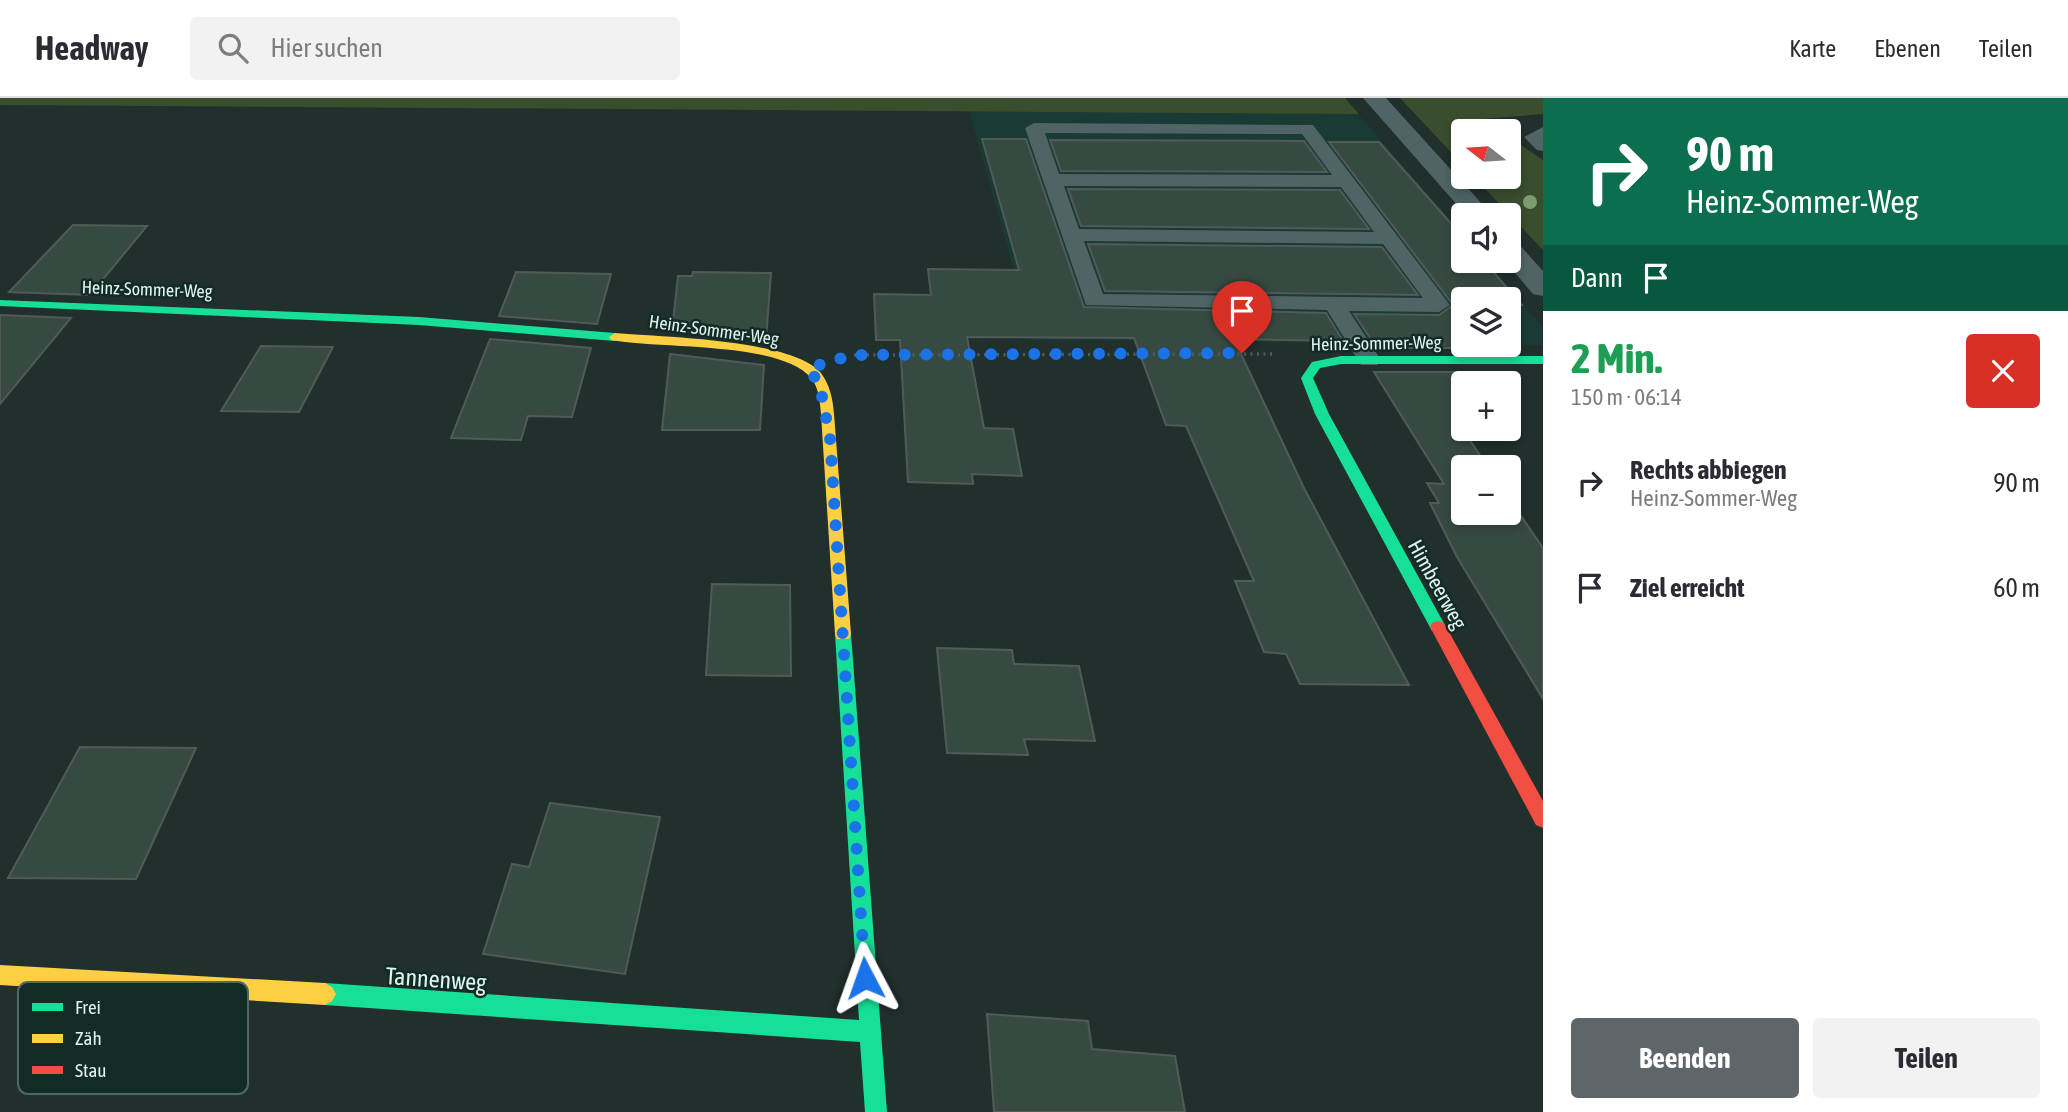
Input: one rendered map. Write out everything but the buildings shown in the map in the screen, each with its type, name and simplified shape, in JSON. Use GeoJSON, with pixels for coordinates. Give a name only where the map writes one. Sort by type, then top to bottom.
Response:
{"type":"FeatureCollection","features":[{"type":"Feature","properties":{"kind":"street"},"geometry":{"type":"LineString","coordinates":[[1374,98],[1468,203]]}},
{"type":"Feature","properties":{"kind":"street"},"geometry":{"type":"LineString","coordinates":[[1521,263],[1543,288]]}},
{"type":"Feature","properties":{"kind":"street","name":"Heinz-Sommer-Weg"},"geometry":{"type":"LineString","coordinates":[[0,303],[345,316],[553,331],[767,355],[809,368]]}},
{"type":"Feature","properties":{"kind":"street","name":"Heinz-Sommer-Weg"},"geometry":{"type":"LineString","coordinates":[[1313,367],[1325,362],[1370,360],[1543,360]]}},
{"type":"Feature","properties":{"kind":"street","name":"Himbeerweg"},"geometry":{"type":"LineString","coordinates":[[1313,367],[1308,383],[1322,414],[1543,819]]}},
{"type":"Feature","properties":{"kind":"street"},"geometry":{"type":"LineString","coordinates":[[809,368],[820,386],[830,438],[876,1112]]}},
{"type":"Feature","properties":{"kind":"street","name":"Tannenweg"},"geometry":{"type":"LineString","coordinates":[[0,975],[151,982]]}},
{"type":"Feature","properties":{"kind":"street","name":"Tannenweg"},"geometry":{"type":"LineString","coordinates":[[248,989],[869,1032]]}},
{"type":"Feature","properties":{"kind":"lane"},"geometry":{"type":"LineString","coordinates":[[1034,128],[1307,129],[1345,181],[1439,305],[1094,300],[1034,128]]}},
{"type":"Feature","properties":{"kind":"lane"},"geometry":{"type":"LineString","coordinates":[[1543,132],[1535,134],[1533,139],[1543,146]]}},
{"type":"Feature","properties":{"kind":"lane"},"geometry":{"type":"LineString","coordinates":[[1052,180],[1345,181]]}},
{"type":"Feature","properties":{"kind":"lane"},"geometry":{"type":"LineString","coordinates":[[1071,235],[1388,238]]}},
{"type":"Feature","properties":{"kind":"lane"},"geometry":{"type":"LineString","coordinates":[[1334,304],[1370,360]]}},
{"type":"Feature","properties":{"kind":"path","name":"Heinz-Sommer-Weg"},"geometry":{"type":"LineString","coordinates":[[809,368],[852,355],[1242,353],[1270,353],[1313,367]]}},
{"type":"Feature","properties":{"kind":"shaded area"},"geometry":{"type":"Polygon","coordinates":[[[969,110],[1358,114],[1451,221],[1451,273],[1496,273],[1508,287],[1451,287],[1451,344],[1033,340],[969,110]]]}},
{"type":"Feature","properties":{"kind":"shaded area"},"geometry":{"type":"Polygon","coordinates":[[[1521,302],[1543,327],[1543,345],[1521,345],[1521,302]]]}},
{"type":"Feature","properties":{"kind":"green space"},"geometry":{"type":"Polygon","coordinates":[[[0,98],[1345,98],[1359,114],[0,105],[0,98]]]}},
{"type":"Feature","properties":{"kind":"green space"},"geometry":{"type":"Polygon","coordinates":[[[1400,98],[1543,98],[1543,114],[1451,119],[1451,152],[1400,98]]]}},
{"type":"Feature","properties":{"kind":"green space"},"geometry":{"type":"Polygon","coordinates":[[[1521,145],[1543,160],[1543,250],[1521,227],[1521,203],[1499,203],[1485,189],[1521,189],[1521,145]]]}},
{"type":"Feature","properties":{"kind":"traffic: fast"},"geometry":{"type":"LineString","coordinates":[[0,303],[419,321],[615,337]]}},
{"type":"Feature","properties":{"kind":"traffic: fast"},"geometry":{"type":"LineString","coordinates":[[1438,627],[1322,414],[1307,378],[1316,365],[1341,360],[1543,360]]}},
{"type":"Feature","properties":{"kind":"traffic: fast"},"geometry":{"type":"LineString","coordinates":[[843,634],[876,1112]]}},
{"type":"Feature","properties":{"kind":"traffic: fast"},"geometry":{"type":"LineString","coordinates":[[325,994],[869,1032]]}},
{"type":"Feature","properties":{"kind":"traffic: slow"},"geometry":{"type":"LineString","coordinates":[[615,337],[752,350],[801,364],[815,374],[823,390],[827,408],[843,634]]}},
{"type":"Feature","properties":{"kind":"traffic: slow"},"geometry":{"type":"LineString","coordinates":[[0,975],[120,982]]}},
{"type":"Feature","properties":{"kind":"traffic: slow"},"geometry":{"type":"LineString","coordinates":[[248,989],[325,994]]}},
{"type":"Feature","properties":{"kind":"traffic: jam"},"geometry":{"type":"LineString","coordinates":[[1438,627],[1543,819]]}},
{"type":"Feature","properties":{"kind":"route"},"geometry":{"type":"LineString","coordinates":[[865,978],[830,438],[827,411],[820,386],[809,368],[852,355],[1242,353]]}}]}
